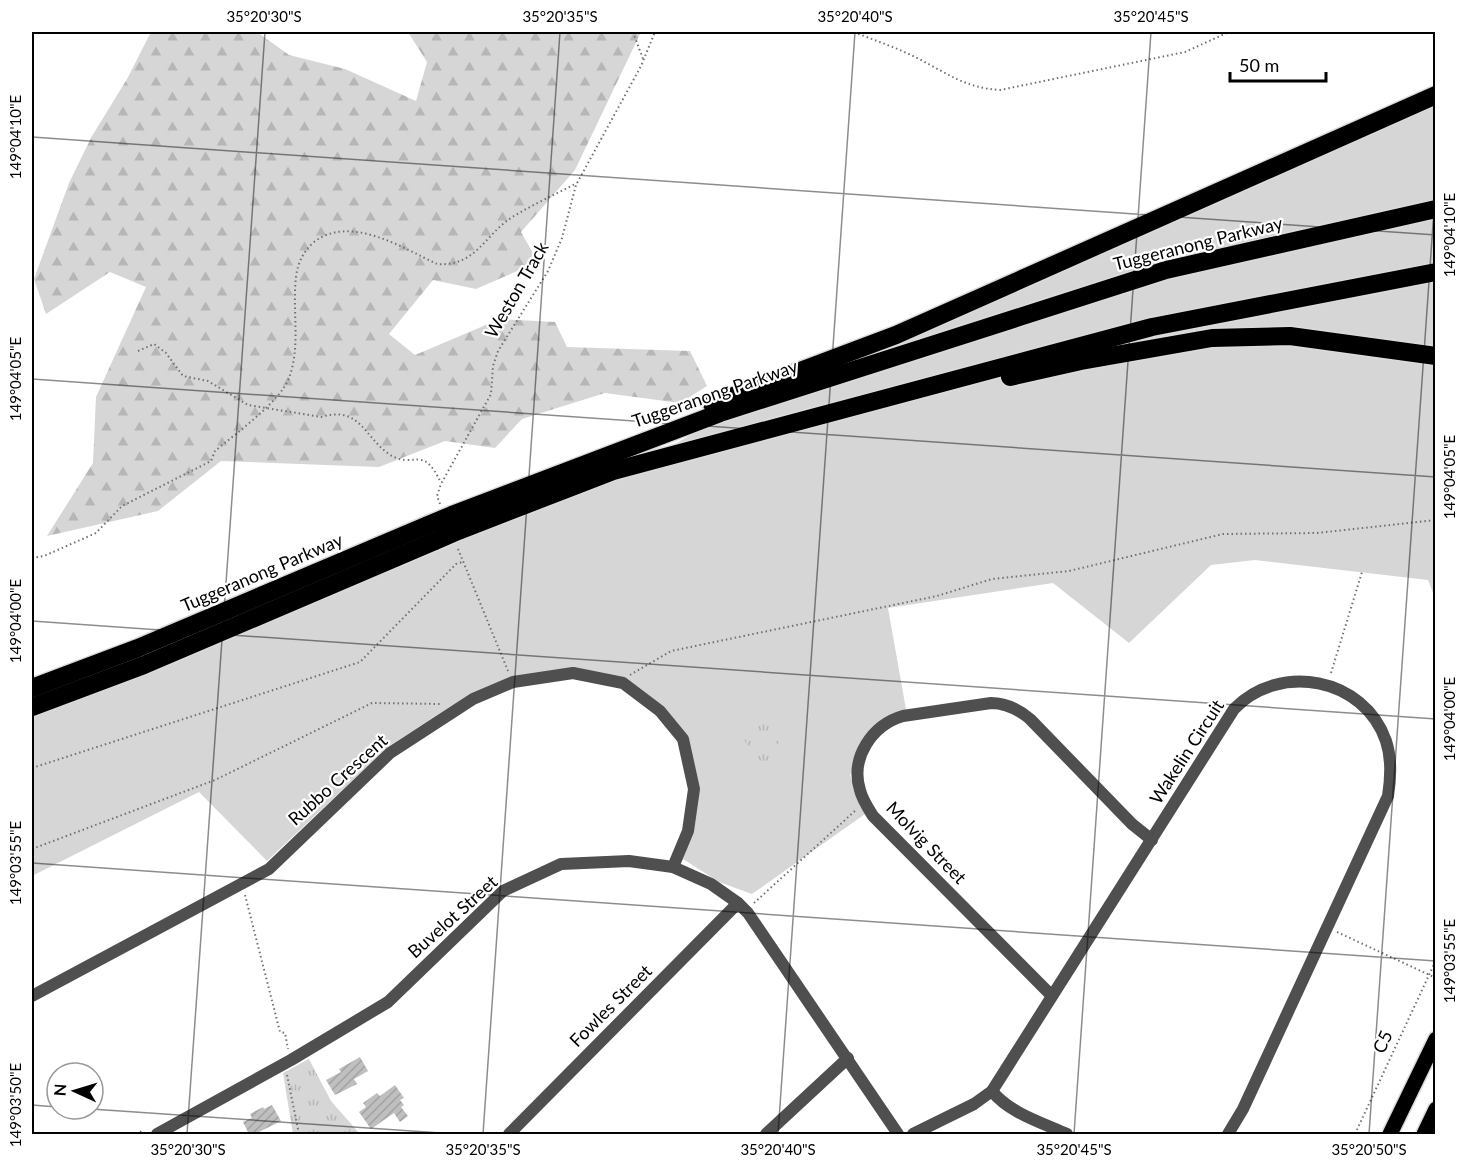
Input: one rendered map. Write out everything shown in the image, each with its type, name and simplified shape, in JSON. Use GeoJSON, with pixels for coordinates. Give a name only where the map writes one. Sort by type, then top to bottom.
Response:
{"type":"FeatureCollection","features":[{"type":"Feature","properties":{"kind":"highway"},"geometry":{"type":"LineString","coordinates":[[614,452],[717,402],[906,331],[1436,95]]}},
{"type":"Feature","properties":{"kind":"highway","name":"Tuggeranong Parkway"},"geometry":{"type":"LineString","coordinates":[[32,707],[144,665],[451,523],[614,452],[720,413],[1166,270],[1436,209]]}},
{"type":"Feature","properties":{"kind":"highway","name":"Tuggeranong Parkway"},"geometry":{"type":"LineString","coordinates":[[451,523],[613,471],[1152,327],[1436,272]]}},
{"type":"Feature","properties":{"kind":"highway"},"geometry":{"type":"LineString","coordinates":[[768,430],[1081,361],[1212,338],[1290,336],[1436,356]]}},
{"type":"Feature","properties":{"kind":"highway","name":"Tuggeranong Parkway"},"geometry":{"type":"LineString","coordinates":[[32,688],[431,533]]}},
{"type":"Feature","properties":{"kind":"main road"},"geometry":{"type":"LineString","coordinates":[[1390,1134],[1436,1039]]}},
{"type":"Feature","properties":{"kind":"main road"},"geometry":{"type":"LineString","coordinates":[[1424,1134],[1436,1109]]}},
{"type":"Feature","properties":{"kind":"street","name":"Rubbo Crescent"},"geometry":{"type":"LineString","coordinates":[[32,996],[269,869],[390,753],[473,699],[513,682],[573,673],[623,683],[660,711],[683,739],[694,789],[688,831],[673,867]]}},
{"type":"Feature","properties":{"kind":"street","name":"Wakelin Circuit"},"geometry":{"type":"LineString","coordinates":[[913,1134],[974,1104],[992,1091],[1222,728],[1243,700],[1270,686],[1284,682],[1310,681],[1327,685],[1352,696],[1372,715],[1385,739],[1389,753],[1391,781],[1383,811],[1326,927],[1244,1109],[1228,1134]]}},
{"type":"Feature","properties":{"kind":"street","name":"Molvig Street"},"geometry":{"type":"LineString","coordinates":[[1052,996],[873,816],[865,802],[858,781],[860,758],[870,737],[885,723],[903,716],[1001,703],[1030,719],[1132,824],[1152,840]]}},
{"type":"Feature","properties":{"kind":"street","name":"Buvelot Street"},"geometry":{"type":"LineString","coordinates":[[157,1134],[285,1064],[388,1002],[503,891],[561,864],[629,861],[673,867],[711,884],[748,913],[898,1134]]}},
{"type":"Feature","properties":{"kind":"street","name":"Fowles Street"},"geometry":{"type":"LineString","coordinates":[[509,1134],[738,903]]}},
{"type":"Feature","properties":{"kind":"street"},"geometry":{"type":"LineString","coordinates":[[766,1134],[848,1058]]}},
{"type":"Feature","properties":{"kind":"street"},"geometry":{"type":"LineString","coordinates":[[992,1091],[998,1099],[1009,1106],[1067,1134]]}},
{"type":"Feature","properties":{"kind":"path"},"geometry":{"type":"LineString","coordinates":[[633,32],[643,59]]}},
{"type":"Feature","properties":{"kind":"path","name":"Weston Track"},"geometry":{"type":"LineString","coordinates":[[451,523],[437,496],[441,484],[491,394],[493,366],[498,351],[548,271],[562,238],[577,183],[655,32]]}},
{"type":"Feature","properties":{"kind":"path"},"geometry":{"type":"LineString","coordinates":[[854,32],[917,58],[960,82],[981,89],[1000,90],[1185,52],[1229,32]]}},
{"type":"Feature","properties":{"kind":"path"},"geometry":{"type":"LineString","coordinates":[[32,558],[44,556],[96,533],[122,506],[211,461],[215,451],[276,399],[289,378],[294,353],[296,277],[301,256],[319,238],[335,231],[349,230],[365,233],[437,264],[448,265],[469,257],[512,217],[577,183]]}},
{"type":"Feature","properties":{"kind":"path"},"geometry":{"type":"LineString","coordinates":[[138,351],[154,344],[166,353],[183,376],[208,381],[248,405],[321,417],[329,414],[349,416],[359,422],[388,454],[396,458],[427,461],[434,468],[441,484]]}},
{"type":"Feature","properties":{"kind":"path"},"geometry":{"type":"LineString","coordinates":[[618,682],[671,651],[937,596],[992,579],[1070,571],[1223,534],[1317,533],[1436,520]]}},
{"type":"Feature","properties":{"kind":"path"},"geometry":{"type":"LineString","coordinates":[[451,523],[463,561],[513,682]]}},
{"type":"Feature","properties":{"kind":"path"},"geometry":{"type":"LineString","coordinates":[[32,768],[360,662],[456,564],[463,561]]}},
{"type":"Feature","properties":{"kind":"path"},"geometry":{"type":"LineString","coordinates":[[1327,685],[1362,572]]}},
{"type":"Feature","properties":{"kind":"path"},"geometry":{"type":"LineString","coordinates":[[32,849],[215,780],[372,703],[436,703],[463,706]]}},
{"type":"Feature","properties":{"kind":"path"},"geometry":{"type":"LineString","coordinates":[[748,913],[753,904],[865,802]]}},
{"type":"Feature","properties":{"kind":"path"},"geometry":{"type":"LineString","coordinates":[[242,883],[280,1032],[285,1033],[288,1049]]}},
{"type":"Feature","properties":{"kind":"path"},"geometry":{"type":"LineString","coordinates":[[1326,927],[1436,978]]}},
{"type":"Feature","properties":{"kind":"path","name":"C5"},"geometry":{"type":"LineString","coordinates":[[1355,1134],[1436,960]]}},
{"type":"Feature","properties":{"kind":"path"},"geometry":{"type":"LineString","coordinates":[[285,1064],[299,1134]]}},
{"type":"Feature","properties":{"kind":"green space"},"geometry":{"type":"Polygon","coordinates":[[[151,32],[257,32],[289,55],[345,69],[416,101],[427,62],[408,32],[641,32],[575,170],[521,232],[538,262],[476,289],[433,280],[389,334],[415,355],[500,319],[555,322],[567,347],[690,351],[707,386],[680,403],[605,393],[522,419],[495,448],[445,441],[379,467],[221,461],[158,511],[47,536],[93,463],[96,397],[146,287],[110,272],[46,314],[34,279],[69,183],[92,136],[127,79],[151,32]]]}},
{"type":"Feature","properties":{"kind":"green space"},"geometry":{"type":"Polygon","coordinates":[[[1435,102],[1435,598],[1428,580],[1255,560],[1211,565],[1129,643],[1053,583],[888,608],[907,715],[867,742],[850,775],[865,814],[752,894],[719,882],[683,859],[693,831],[686,738],[624,680],[512,678],[468,695],[389,746],[267,861],[199,792],[32,876],[32,715],[623,473],[780,385],[1435,102]]]}},
{"type":"Feature","properties":{"kind":"green space"},"geometry":{"type":"Polygon","coordinates":[[[767,721],[772,725],[779,743],[774,747],[777,756],[756,766],[741,732],[767,721]]]}},
{"type":"Feature","properties":{"kind":"green space"},"geometry":{"type":"Polygon","coordinates":[[[309,1059],[331,1101],[360,1134],[293,1134],[283,1073],[309,1059]]]}},
{"type":"Feature","properties":{"kind":"building"},"geometry":{"type":"Polygon","coordinates":[[[360,1057],[368,1071],[354,1079],[357,1084],[335,1095],[326,1080],[341,1072],[339,1069],[360,1057]]]}},
{"type":"Feature","properties":{"kind":"building"},"geometry":{"type":"Polygon","coordinates":[[[395,1085],[404,1098],[400,1100],[404,1105],[401,1107],[408,1116],[400,1122],[394,1113],[371,1129],[359,1112],[366,1107],[363,1103],[377,1093],[380,1096],[395,1085]]]}},
{"type":"Feature","properties":{"kind":"building"},"geometry":{"type":"Polygon","coordinates":[[[272,1105],[281,1121],[255,1134],[249,1134],[243,1122],[252,1118],[250,1114],[272,1105]]]}}]}
